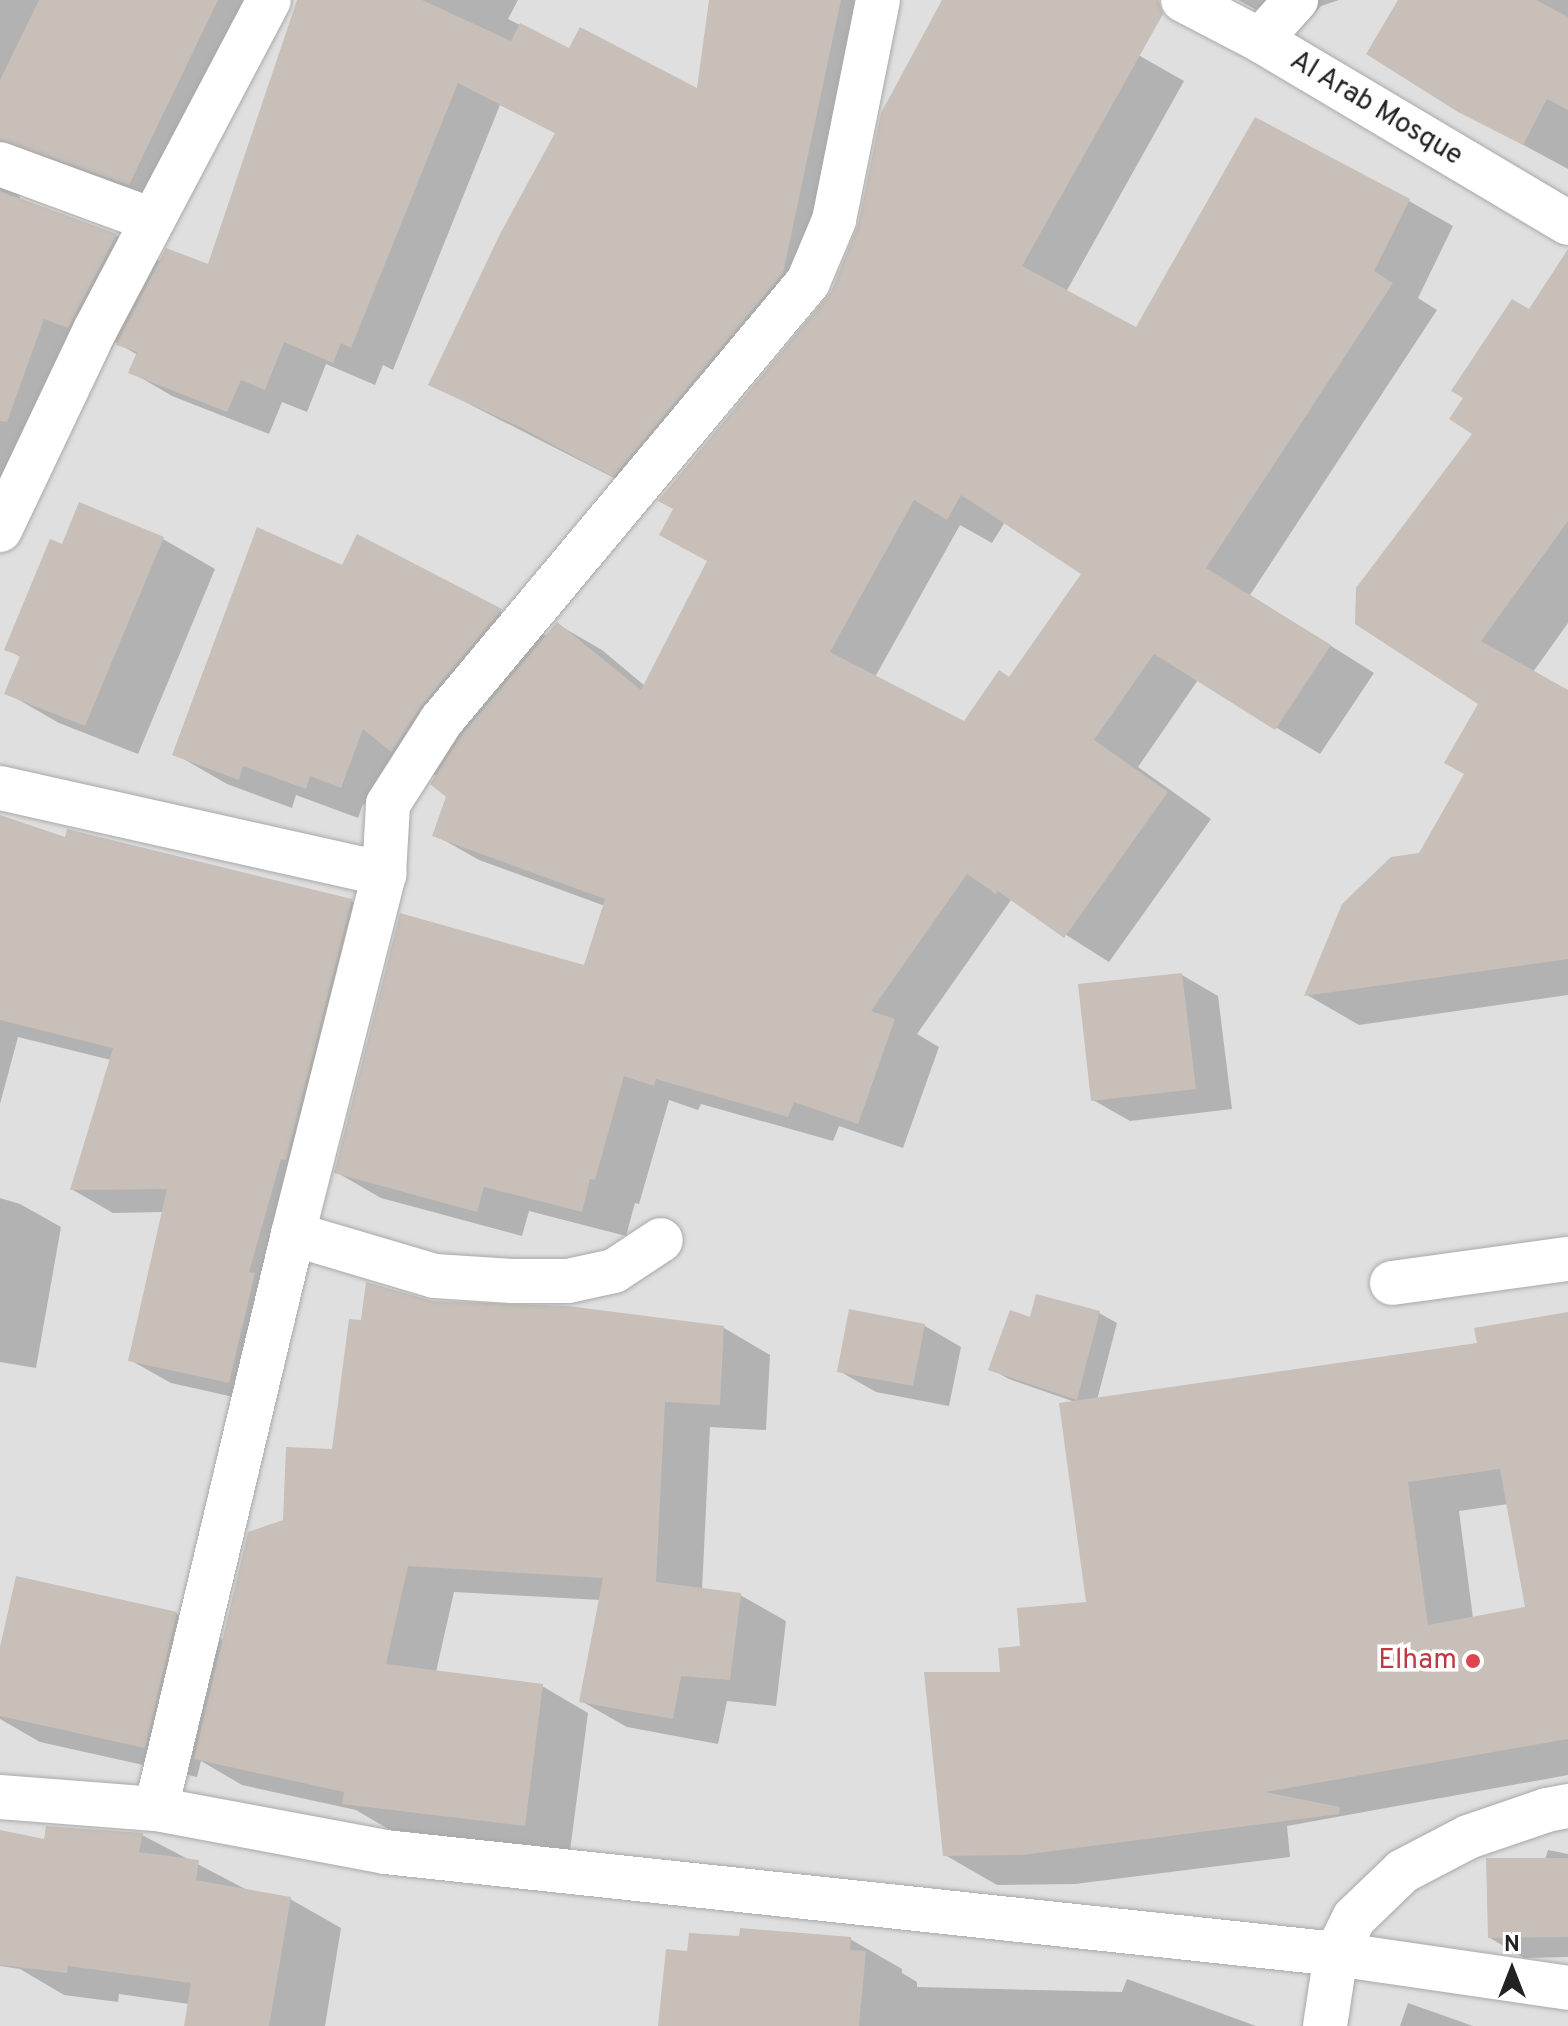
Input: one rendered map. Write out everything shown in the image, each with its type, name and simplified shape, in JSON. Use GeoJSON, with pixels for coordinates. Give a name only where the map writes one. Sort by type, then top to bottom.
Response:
{"type":"FeatureCollection","features":[{"type":"Feature","properties":{"kind":"street"},"geometry":{"type":"LineString","coordinates":[[0,530],[152,220],[269,0]]}},
{"type":"Feature","properties":{"kind":"street"},"geometry":{"type":"LineString","coordinates":[[156,1809],[293,1234],[384,874],[388,804],[441,721],[808,282],[834,220],[878,0]]}},
{"type":"Feature","properties":{"kind":"street","name":"Al Arab Mosque"},"geometry":{"type":"LineString","coordinates":[[1183,0],[1260,40],[1568,223]]}},
{"type":"Feature","properties":{"kind":"street"},"geometry":{"type":"LineString","coordinates":[[1260,40],[1296,0]]}},
{"type":"Feature","properties":{"kind":"street"},"geometry":{"type":"LineString","coordinates":[[0,164],[152,220]]}},
{"type":"Feature","properties":{"kind":"street"},"geometry":{"type":"LineString","coordinates":[[0,788],[384,874]]}},
{"type":"Feature","properties":{"kind":"street"},"geometry":{"type":"LineString","coordinates":[[293,1234],[435,1276],[512,1281],[568,1281],[614,1271],[661,1240]]}},
{"type":"Feature","properties":{"kind":"street"},"geometry":{"type":"LineString","coordinates":[[1392,1283],[1568,1259]]}},
{"type":"Feature","properties":{"kind":"street"},"geometry":{"type":"LineString","coordinates":[[0,1797],[156,1809],[385,1852],[1336,1954],[1568,1988]]}},
{"type":"Feature","properties":{"kind":"street"},"geometry":{"type":"LineString","coordinates":[[1325,2026],[1336,1954],[1354,1918],[1403,1871],[1468,1837],[1568,1806]]}},
{"type":"Feature","properties":{"kind":"shaded area"},"geometry":{"type":"Polygon","coordinates":[[[0,0],[1568,0],[1568,2026],[0,2026],[0,0]]]}},
{"type":"Feature","properties":{"kind":"building"},"geometry":{"type":"Polygon","coordinates":[[[39,0],[218,0],[129,185],[0,140],[0,80],[39,0]]]}},
{"type":"Feature","properties":{"kind":"building"},"geometry":{"type":"Polygon","coordinates":[[[297,0],[422,0],[511,41],[520,23],[569,48],[580,27],[697,88],[709,0],[841,0],[783,273],[613,477],[520,427],[428,385],[500,234],[555,133],[458,83],[351,348],[341,343],[333,363],[284,342],[265,390],[241,380],[227,412],[128,373],[137,352],[116,345],[166,248],[208,264],[297,0]]]}},
{"type":"Feature","properties":{"kind":"building"},"geometry":{"type":"Polygon","coordinates":[[[942,0],[1158,0],[1163,14],[1022,266],[1136,327],[1255,117],[1410,199],[1374,271],[1393,283],[1206,568],[1331,645],[1275,730],[1154,654],[1094,740],[1168,792],[1064,938],[998,891],[996,894],[967,874],[871,1011],[895,1019],[858,1124],[794,1102],[788,1117],[656,1079],[654,1086],[624,1076],[595,1180],[590,1179],[582,1212],[484,1187],[477,1212],[334,1173],[400,913],[584,965],[605,899],[432,836],[446,797],[430,784],[461,736],[557,622],[641,690],[707,561],[659,535],[673,509],[658,501],[831,292],[858,225],[881,113],[942,0]],[[961,495],[947,520],[914,500],[830,652],[964,721],[999,670],[1009,677],[1081,574],[961,495]]]}},
{"type":"Feature","properties":{"kind":"building"},"geometry":{"type":"Polygon","coordinates":[[[1398,0],[1536,0],[1568,17],[1568,110],[1547,99],[1523,145],[1458,112],[1366,54],[1398,0]]]}},
{"type":"Feature","properties":{"kind":"building"},"geometry":{"type":"Polygon","coordinates":[[[0,191],[117,234],[68,328],[44,319],[7,422],[0,421],[0,191]]]}},
{"type":"Feature","properties":{"kind":"building"},"geometry":{"type":"Polygon","coordinates":[[[1568,249],[1568,521],[1481,641],[1568,690],[1568,959],[1304,996],[1342,904],[1391,857],[1419,853],[1464,774],[1444,763],[1478,704],[1355,624],[1356,588],[1472,434],[1449,419],[1463,398],[1451,391],[1512,299],[1529,309],[1568,249]]]}},
{"type":"Feature","properties":{"kind":"building"},"geometry":{"type":"Polygon","coordinates":[[[79,502],[164,537],[85,726],[4,694],[20,656],[4,650],[50,539],[62,544],[79,502]]]}},
{"type":"Feature","properties":{"kind":"building"},"geometry":{"type":"Polygon","coordinates":[[[257,527],[342,565],[357,534],[502,609],[422,705],[391,752],[363,729],[341,788],[310,776],[306,789],[243,766],[239,780],[172,755],[257,527]]]}},
{"type":"Feature","properties":{"kind":"building"},"geometry":{"type":"Polygon","coordinates":[[[0,815],[65,837],[67,829],[352,899],[286,1160],[281,1159],[249,1272],[255,1273],[229,1383],[128,1361],[167,1189],[70,1190],[113,1048],[0,1020],[0,815]]]}},
{"type":"Feature","properties":{"kind":"building"},"geometry":{"type":"Polygon","coordinates":[[[1182,973],[1196,1089],[1091,1101],[1078,984],[1182,973]]]}},
{"type":"Feature","properties":{"kind":"building"},"geometry":{"type":"Polygon","coordinates":[[[366,1282],[433,1301],[568,1306],[724,1326],[720,1405],[665,1402],[656,1582],[741,1593],[730,1680],[681,1676],[673,1719],[579,1702],[603,1578],[408,1566],[386,1664],[543,1684],[525,1826],[342,1804],[344,1792],[194,1759],[248,1532],[283,1520],[286,1447],[332,1449],[349,1319],[361,1320],[366,1282]]]}},
{"type":"Feature","properties":{"kind":"building"},"geometry":{"type":"Polygon","coordinates":[[[1036,1294],[1100,1311],[1077,1400],[988,1370],[1010,1310],[1030,1317],[1036,1294]]]}},
{"type":"Feature","properties":{"kind":"building"},"geometry":{"type":"Polygon","coordinates":[[[849,1309],[925,1324],[913,1386],[837,1372],[849,1309]]]}},
{"type":"Feature","properties":{"kind":"building"},"geometry":{"type":"Polygon","coordinates":[[[1568,1312],[1568,1739],[1265,1792],[1340,1807],[1339,1814],[1022,1855],[943,1856],[924,1672],[1000,1672],[998,1648],[1020,1646],[1017,1608],[1086,1602],[1059,1403],[1477,1343],[1474,1328],[1568,1312]],[[1500,1469],[1408,1482],[1428,1625],[1525,1607],[1500,1469]]]}},
{"type":"Feature","properties":{"kind":"building"},"geometry":{"type":"Polygon","coordinates":[[[16,1576],[177,1612],[145,1748],[0,1716],[0,1647],[16,1576]]]}},
{"type":"Feature","properties":{"kind":"building"},"geometry":{"type":"Polygon","coordinates":[[[46,1826],[143,1833],[139,1852],[199,1860],[196,1880],[291,1897],[269,2026],[184,2026],[191,1983],[68,1966],[67,1973],[0,1965],[0,1830],[44,1839],[46,1826]]]}},
{"type":"Feature","properties":{"kind":"building"},"geometry":{"type":"Polygon","coordinates":[[[1486,1858],[1568,1858],[1568,1937],[1488,1938],[1486,1858]]]}},
{"type":"Feature","properties":{"kind":"building"},"geometry":{"type":"Polygon","coordinates":[[[740,1928],[851,1937],[850,1950],[866,1951],[859,2026],[658,2026],[666,1949],[687,1951],[689,1933],[739,1936],[740,1928]]]}},
{"type":"Feature","properties":{"kind":"place","name":"Elham"},"geometry":{"type":"Point","coordinates":[1473,1661]}}]}
